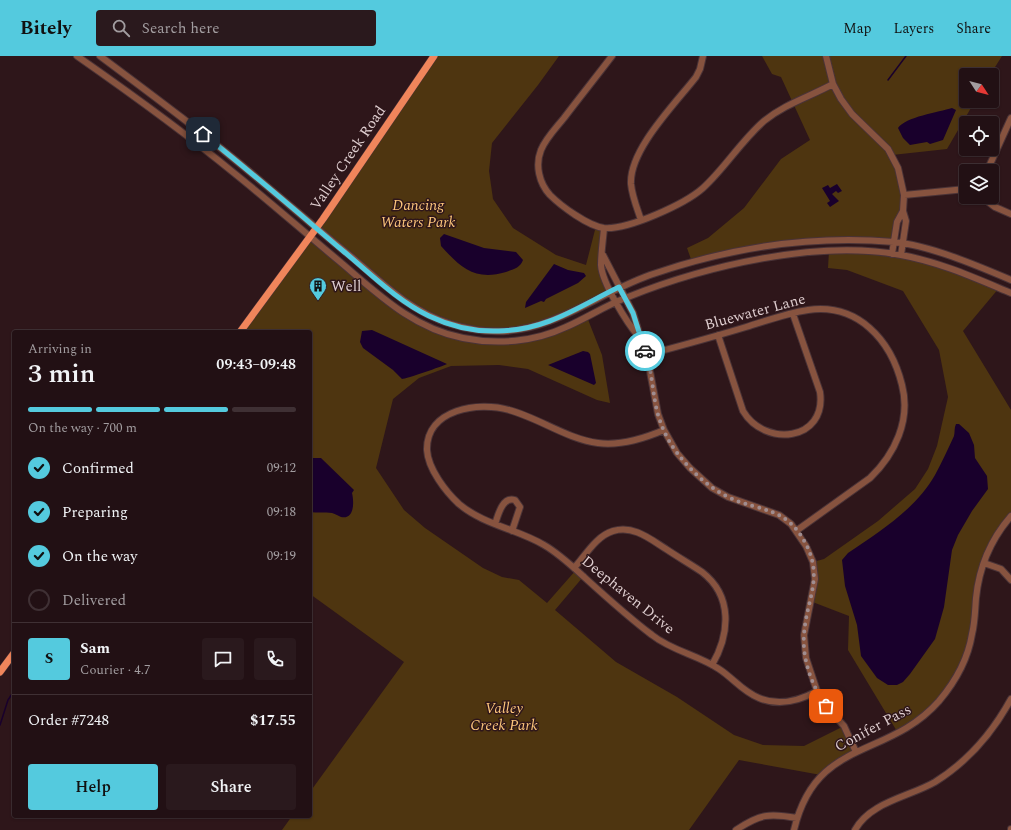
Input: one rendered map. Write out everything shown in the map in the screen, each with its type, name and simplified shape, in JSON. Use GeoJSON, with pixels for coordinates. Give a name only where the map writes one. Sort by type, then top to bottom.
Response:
{"type":"FeatureCollection","features":[{"type":"Feature","properties":{"kind":"main road","name":"Valley Creek Road"},"geometry":{"type":"LineString","coordinates":[[241,330],[317,228],[434,56]]}},
{"type":"Feature","properties":{"kind":"main road"},"geometry":{"type":"LineString","coordinates":[[0,672],[12,656]]}},
{"type":"Feature","properties":{"kind":"street"},"geometry":{"type":"LineString","coordinates":[[77,56],[134,95],[233,172],[403,313],[424,326],[462,338],[498,342],[514,341],[541,336],[565,328],[617,301],[721,266],[812,251],[854,250],[901,254],[956,270],[1011,293]]}},
{"type":"Feature","properties":{"kind":"street"},"geometry":{"type":"LineString","coordinates":[[100,56],[240,163],[409,304],[429,316],[465,328],[499,331],[537,326],[560,318],[619,287],[699,260],[748,249],[820,239],[903,243],[944,254],[1011,280]]}},
{"type":"Feature","properties":{"kind":"street"},"geometry":{"type":"LineString","coordinates":[[612,56],[545,142],[538,162],[541,181],[550,195],[584,220],[604,228],[621,226],[667,211],[695,195],[712,180],[748,136],[764,121],[791,103],[833,84]]}},
{"type":"Feature","properties":{"kind":"street"},"geometry":{"type":"LineString","coordinates":[[641,220],[632,187],[632,174],[635,159],[644,144],[696,77],[700,69],[703,56]]}},
{"type":"Feature","properties":{"kind":"street"},"geometry":{"type":"LineString","coordinates":[[826,56],[833,84],[846,106],[888,149],[898,168],[904,195],[903,211],[906,221],[901,254]]}},
{"type":"Feature","properties":{"kind":"street"},"geometry":{"type":"LineString","coordinates":[[990,164],[1011,118]]}},
{"type":"Feature","properties":{"kind":"street"},"geometry":{"type":"LineString","coordinates":[[904,195],[959,190]]}},
{"type":"Feature","properties":{"kind":"street"},"geometry":{"type":"LineString","coordinates":[[991,204],[1011,214]]}},
{"type":"Feature","properties":{"kind":"street"},"geometry":{"type":"LineString","coordinates":[[892,254],[897,222],[903,211]]}},
{"type":"Feature","properties":{"kind":"street"},"geometry":{"type":"LineString","coordinates":[[604,228],[603,255],[601,264],[602,273],[610,291],[631,327],[640,338]]}},
{"type":"Feature","properties":{"kind":"street"},"geometry":{"type":"LineString","coordinates":[[603,255],[633,313],[646,355],[655,403],[664,430],[684,462],[712,488],[728,497],[779,515],[791,524],[806,546],[813,562],[815,579],[804,635],[806,658],[816,691],[826,706],[844,726],[856,752]]}},
{"type":"Feature","properties":{"kind":"street","name":"Bluewater Lane"},"geometry":{"type":"LineString","coordinates":[[646,355],[793,314],[817,310],[839,312],[857,319],[872,330],[885,344],[893,358],[904,392],[905,413],[900,434],[891,453],[880,468],[870,478],[796,531]]}},
{"type":"Feature","properties":{"kind":"street"},"geometry":{"type":"LineString","coordinates":[[718,335],[743,411],[748,418],[757,427],[768,433],[778,434],[801,431],[816,420],[821,409],[822,401],[793,314]]}},
{"type":"Feature","properties":{"kind":"street","name":"Deephaven Drive"},"geometry":{"type":"LineString","coordinates":[[664,430],[634,441],[598,443],[581,439],[512,410],[487,407],[463,410],[446,415],[436,424],[429,436],[427,450],[430,463],[446,489],[459,504],[478,517],[544,545],[574,568],[657,639],[712,665],[746,691],[759,698],[777,702],[792,701],[805,697],[816,691]]}},
{"type":"Feature","properties":{"kind":"street"},"geometry":{"type":"LineString","coordinates":[[495,524],[504,503],[509,499],[514,500],[520,507],[512,531]]}},
{"type":"Feature","properties":{"kind":"street","name":"Conifer Pass"},"geometry":{"type":"LineString","coordinates":[[794,830],[805,797],[819,778],[833,765],[856,752],[893,736],[908,727],[930,710],[948,690],[960,670],[969,647],[974,623],[977,588],[984,563],[992,543],[1011,516]]}},
{"type":"Feature","properties":{"kind":"street"},"geometry":{"type":"LineString","coordinates":[[574,568],[602,537],[614,531],[628,530],[642,534],[702,573],[722,597],[726,610],[727,622],[724,639],[712,665]]}},
{"type":"Feature","properties":{"kind":"street"},"geometry":{"type":"LineString","coordinates":[[984,563],[1001,569],[1011,580]]}},
{"type":"Feature","properties":{"kind":"street"},"geometry":{"type":"LineString","coordinates":[[855,830],[868,814],[934,782],[958,764],[990,732],[1011,699]]}},
{"type":"Feature","properties":{"kind":"street"},"geometry":{"type":"LineString","coordinates":[[736,830],[749,821],[763,816],[774,814],[797,818]]}},
{"type":"Feature","properties":{"kind":"green space","name":"Dancing Waters Park"},"geometry":{"type":"Polygon","coordinates":[[[434,56],[559,56],[492,143],[489,171],[493,199],[513,228],[556,255],[586,265],[596,226],[604,228],[601,264],[610,291],[576,311],[525,328],[477,330],[419,310],[317,228],[434,56]]]}},
{"type":"Feature","properties":{"kind":"green space"},"geometry":{"type":"Polygon","coordinates":[[[762,56],[1002,56],[994,68],[959,68],[959,108],[971,108],[966,116],[959,116],[959,128],[947,149],[892,155],[904,195],[894,242],[820,239],[692,262],[687,248],[708,238],[744,208],[781,159],[810,140],[781,77],[772,74],[762,56]]]}},
{"type":"Feature","properties":{"kind":"green space","name":"Valley Creek Park"},"geometry":{"type":"Polygon","coordinates":[[[310,237],[403,313],[462,338],[529,339],[587,317],[602,355],[610,403],[597,400],[528,369],[499,365],[451,366],[419,378],[393,399],[376,468],[404,510],[425,528],[483,568],[502,577],[519,580],[547,603],[576,570],[583,577],[555,610],[616,662],[677,697],[734,735],[763,745],[804,746],[844,726],[856,752],[821,775],[739,760],[689,830],[282,830],[291,818],[312,818],[312,789],[404,662],[312,595],[312,330],[241,330],[310,237]]]}},
{"type":"Feature","properties":{"kind":"green space"},"geometry":{"type":"Polygon","coordinates":[[[829,251],[901,255],[999,288],[963,331],[1011,410],[1011,516],[986,555],[964,662],[938,701],[898,733],[848,650],[849,616],[810,601],[813,592],[813,562],[824,559],[878,521],[915,489],[928,469],[937,446],[948,397],[939,350],[903,291],[847,270],[828,268],[829,251]]]}},
{"type":"Feature","properties":{"kind":"shaded area"},"geometry":{"type":"Polygon","coordinates":[[[952,108],[956,110],[943,140],[930,144],[927,142],[910,145],[903,138],[898,128],[902,124],[923,115],[952,108]]]}},
{"type":"Feature","properties":{"kind":"shaded area"},"geometry":{"type":"Polygon","coordinates":[[[837,184],[842,191],[838,193],[836,191],[832,194],[839,201],[830,207],[827,203],[830,201],[822,188],[828,185],[830,188],[837,184]]]}},
{"type":"Feature","properties":{"kind":"shaded area"},"geometry":{"type":"Polygon","coordinates":[[[444,234],[484,248],[516,252],[523,260],[522,263],[518,267],[506,272],[486,275],[477,274],[469,271],[455,261],[441,246],[440,238],[444,234]]]}},
{"type":"Feature","properties":{"kind":"shaded area"},"geometry":{"type":"Polygon","coordinates":[[[554,264],[568,270],[584,273],[586,276],[578,283],[546,299],[544,302],[541,301],[525,308],[526,302],[554,264]]]}},
{"type":"Feature","properties":{"kind":"shaded area"},"geometry":{"type":"Polygon","coordinates":[[[372,330],[447,364],[402,379],[393,370],[363,348],[360,342],[362,331],[372,330]]]}},
{"type":"Feature","properties":{"kind":"shaded area"},"geometry":{"type":"Polygon","coordinates":[[[583,351],[590,354],[596,383],[594,385],[548,365],[583,351]]]}},
{"type":"Feature","properties":{"kind":"shaded area"},"geometry":{"type":"Polygon","coordinates":[[[956,424],[959,424],[969,433],[974,445],[975,458],[987,476],[988,489],[972,511],[958,535],[952,550],[944,607],[935,639],[903,682],[897,685],[888,685],[877,678],[861,656],[857,625],[845,586],[842,560],[848,553],[896,519],[918,499],[938,470],[954,436],[956,424]]]}},
{"type":"Feature","properties":{"kind":"shaded area"},"geometry":{"type":"Polygon","coordinates":[[[312,458],[321,458],[354,490],[352,493],[352,509],[349,516],[341,517],[332,513],[312,512],[312,458]]]}},
{"type":"Feature","properties":{"kind":"waterway"},"geometry":{"type":"LineString","coordinates":[[888,80],[906,56]]}},
{"type":"Feature","properties":{"kind":"waterway"},"geometry":{"type":"LineString","coordinates":[[0,725],[8,700],[12,694]]}},
{"type":"Feature","properties":{"kind":"way so far"},"geometry":{"type":"LineString","coordinates":[[645,351],[660,421],[670,443],[684,462],[712,488],[728,497],[779,515],[791,524],[806,546],[813,562],[815,579],[813,592],[808,607],[804,635],[806,658],[816,691],[826,706]]}},
{"type":"Feature","properties":{"kind":"place","name":"Well"},"geometry":{"type":"Point","coordinates":[318,301]}},
{"type":"Feature","properties":{"kind":"route"},"geometry":{"type":"LineString","coordinates":[[203,134],[240,163],[398,296],[429,316],[465,328],[476,330],[499,331],[525,328],[537,326],[560,318],[619,287],[633,313],[645,351]]}}]}
